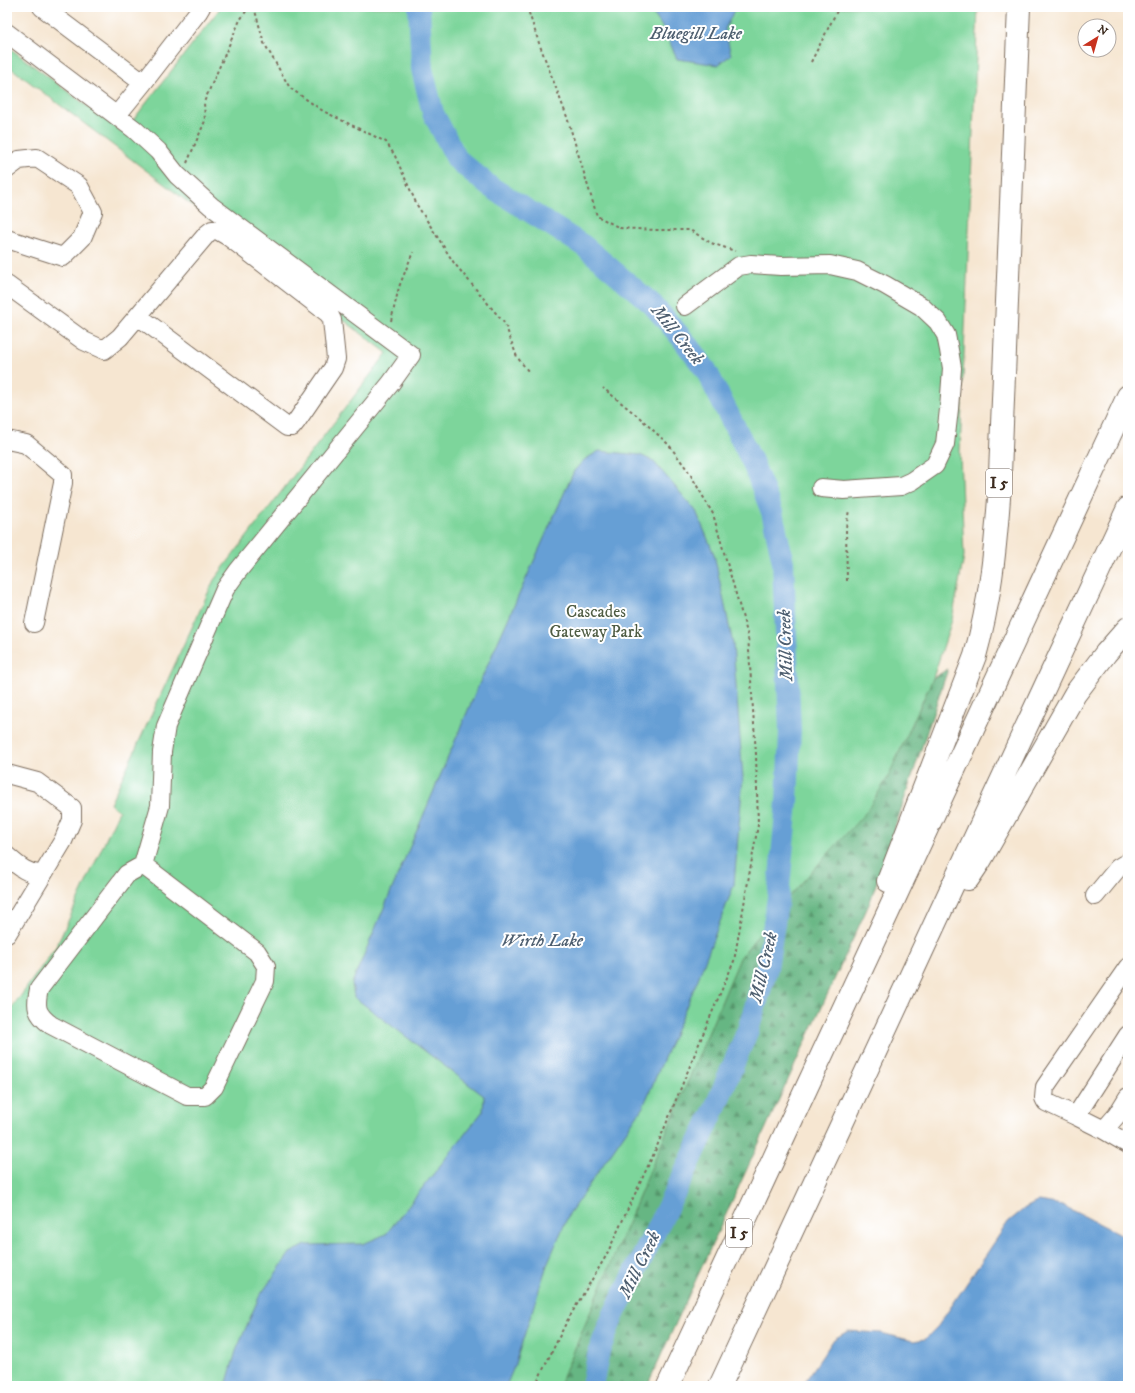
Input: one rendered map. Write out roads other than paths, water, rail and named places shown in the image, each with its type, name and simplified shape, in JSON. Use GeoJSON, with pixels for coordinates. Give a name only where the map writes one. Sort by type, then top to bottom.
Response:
{"type":"FeatureCollection","features":[{"type":"Feature","properties":{"kind":"highway","name":"I 5"},"geometry":{"type":"LineString","coordinates":[[875,941],[889,878],[974,656],[982,630],[990,586],[999,498],[1019,7]]}},
{"type":"Feature","properties":{"kind":"highway","name":"I 5"},"geometry":{"type":"LineString","coordinates":[[668,1386],[1128,396]]}},
{"type":"Feature","properties":{"kind":"highway"},"geometry":{"type":"LineString","coordinates":[[720,1386],[1128,508]]}},
{"type":"Feature","properties":{"kind":"highway"},"geometry":{"type":"LineString","coordinates":[[924,948],[980,861],[1076,694],[1128,628]]}},
{"type":"Feature","properties":{"kind":"street"},"geometry":{"type":"LineString","coordinates":[[42,7],[143,83]]}},
{"type":"Feature","properties":{"kind":"street"},"geometry":{"type":"LineString","coordinates":[[117,115],[201,7]]}},
{"type":"Feature","properties":{"kind":"street"},"geometry":{"type":"LineString","coordinates":[[7,33],[134,129],[158,151],[177,175],[211,206],[411,355],[391,383],[225,589],[166,726],[162,752],[160,806],[143,865],[127,874],[39,989],[36,1000],[37,1010],[42,1018],[51,1025],[187,1096],[205,1096],[214,1087],[264,981],[266,966],[257,952],[143,865]]}},
{"type":"Feature","properties":{"kind":"street"},"geometry":{"type":"LineString","coordinates":[[7,169],[19,160],[37,158],[79,186],[93,212],[82,238],[63,257],[7,239]]}},
{"type":"Feature","properties":{"kind":"street"},"geometry":{"type":"LineString","coordinates":[[7,285],[84,341],[104,350],[120,338],[138,316],[212,230],[217,230],[229,237],[329,314],[332,320],[336,359],[333,368],[296,422],[292,427],[287,427],[138,316]]}},
{"type":"Feature","properties":{"kind":"street"},"geometry":{"type":"LineString","coordinates":[[685,306],[739,266],[751,264],[781,266],[830,265],[857,271],[886,285],[921,306],[938,322],[946,335],[952,368],[949,409],[944,444],[935,465],[912,481],[901,486],[844,490],[821,488]]}},
{"type":"Feature","properties":{"kind":"street"},"geometry":{"type":"LineString","coordinates":[[7,440],[26,444],[63,475],[63,483],[34,623]]}},
{"type":"Feature","properties":{"kind":"street"},"geometry":{"type":"LineString","coordinates":[[7,774],[37,782],[72,808],[72,820],[63,840],[7,934]]}},
{"type":"Feature","properties":{"kind":"street"},"geometry":{"type":"LineString","coordinates":[[7,856],[21,868],[30,872],[40,874],[44,873]]}},
{"type":"Feature","properties":{"kind":"street"},"geometry":{"type":"LineString","coordinates":[[1095,896],[1118,868],[1128,862]]}},
{"type":"Feature","properties":{"kind":"street"},"geometry":{"type":"LineString","coordinates":[[1128,967],[1045,1088],[1044,1098],[1046,1102],[1104,1130],[1128,1144]]}},
{"type":"Feature","properties":{"kind":"street"},"geometry":{"type":"LineString","coordinates":[[1076,1116],[1128,1035]]}},
{"type":"Feature","properties":{"kind":"street"},"geometry":{"type":"LineString","coordinates":[[1104,1130],[1117,1115],[1128,1097]]}},
{"type":"Feature","properties":{"kind":"water","name":"Bluegill Lake"},"geometry":{"type":"Polygon","coordinates":[[[645,7],[739,7],[735,9],[725,29],[731,55],[718,65],[677,59],[668,38],[656,17],[645,7]]]}},
{"type":"Feature","properties":{"kind":"water","name":"Wirth Lake"},"geometry":{"type":"Polygon","coordinates":[[[599,451],[640,455],[653,461],[696,511],[714,554],[733,644],[743,778],[734,885],[698,979],[643,1107],[569,1214],[548,1262],[514,1367],[506,1386],[226,1386],[236,1351],[259,1297],[290,1253],[306,1245],[363,1244],[386,1234],[483,1111],[484,1096],[354,997],[352,983],[480,682],[574,471],[584,460],[599,451]]]}},
{"type":"Feature","properties":{"kind":"water"},"geometry":{"type":"Polygon","coordinates":[[[1039,1201],[1062,1205],[1128,1238],[1128,1386],[802,1386],[834,1339],[848,1331],[881,1333],[913,1341],[925,1339],[938,1326],[1008,1222],[1025,1208],[1039,1201]]]}},
{"type":"Feature","properties":{"kind":"waterway","name":"Mill Creek"},"geometry":{"type":"LineString","coordinates":[[419,7],[422,69],[433,113],[457,159],[489,186],[584,246],[652,304],[681,337],[706,370],[752,461],[772,512],[783,562],[790,730],[787,802],[778,898],[767,968],[748,1030],[714,1110],[688,1166],[613,1316],[599,1351],[592,1386]]}},
{"type":"Feature","properties":{"kind":"park label","name":"Cascades Gateway Park"},"geometry":{"type":"Point","coordinates":[596,622]}}]}
